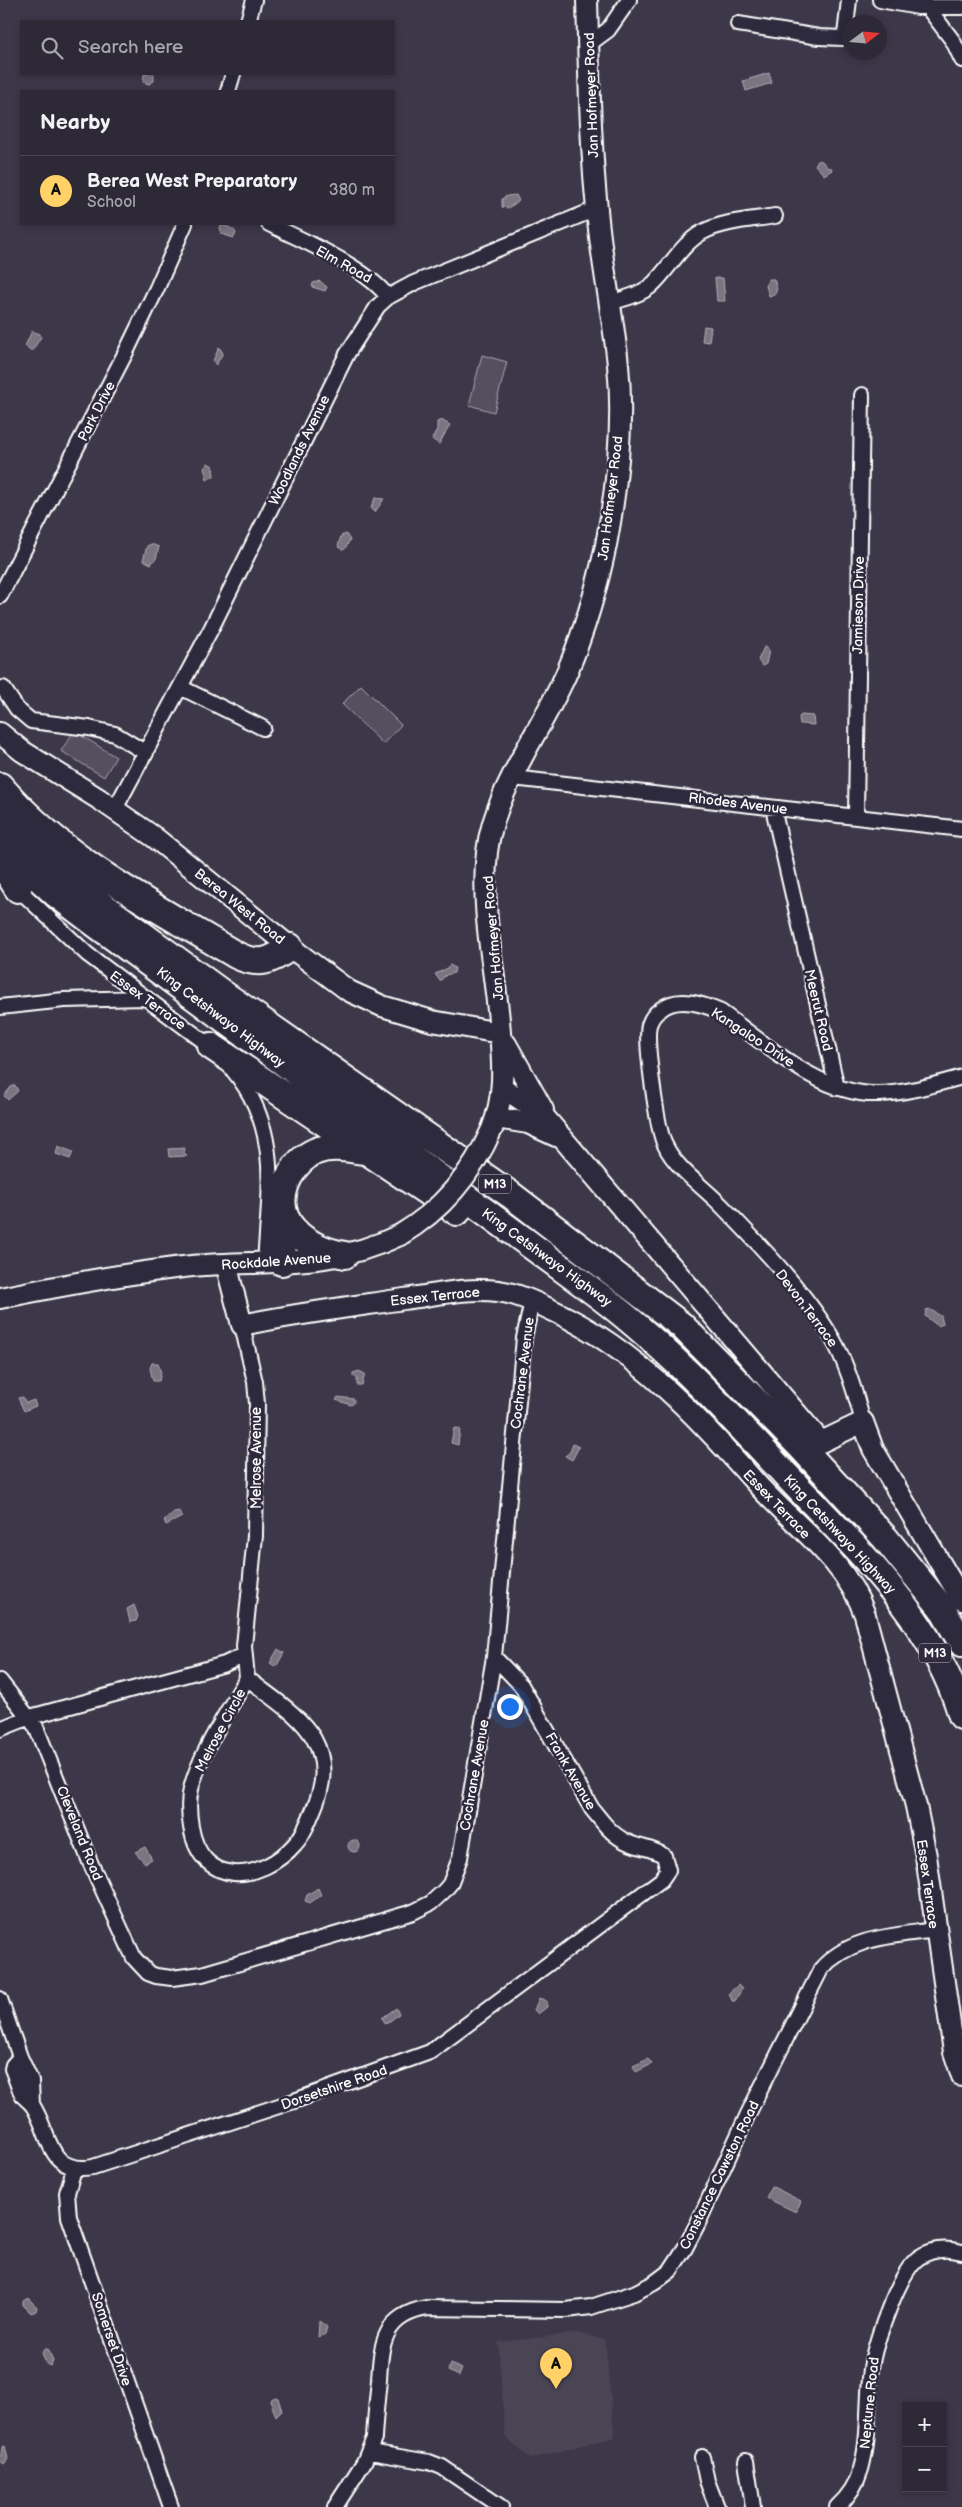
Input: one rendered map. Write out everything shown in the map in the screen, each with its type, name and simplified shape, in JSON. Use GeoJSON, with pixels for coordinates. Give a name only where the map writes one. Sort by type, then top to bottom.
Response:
{"type":"FeatureCollection","features":[{"type":"Feature","properties":{"kind":"highway"},"geometry":{"type":"LineString","coordinates":[[0,786],[42,829],[69,852],[136,896],[236,955],[252,962],[262,963],[271,960],[290,947]]}},
{"type":"Feature","properties":{"kind":"highway","name":"King Cetshwayo Highway"},"geometry":{"type":"LineString","coordinates":[[0,818],[35,853],[99,903],[222,993],[511,1195],[681,1325],[794,1440],[885,1538],[941,1607],[962,1643]]}},
{"type":"Feature","properties":{"kind":"highway","name":"King Cetshwayo Highway"},"geometry":{"type":"LineString","coordinates":[[0,844],[45,884],[86,916],[649,1334],[681,1365],[870,1564],[898,1596],[933,1650],[948,1680],[962,1716]]}},
{"type":"Feature","properties":{"kind":"highway"},"geometry":{"type":"LineString","coordinates":[[0,861],[9,882]]}},
{"type":"Feature","properties":{"kind":"highway"},"geometry":{"type":"LineString","coordinates":[[211,1046],[681,1365]]}},
{"type":"Feature","properties":{"kind":"highway"},"geometry":{"type":"LineString","coordinates":[[274,1263],[284,1212],[284,1194],[288,1180],[298,1163],[316,1151],[337,1147],[368,1152]]}},
{"type":"Feature","properties":{"kind":"highway"},"geometry":{"type":"LineString","coordinates":[[284,1212],[294,1231],[308,1243],[324,1250],[345,1255]]}},
{"type":"Feature","properties":{"kind":"highway"},"geometry":{"type":"LineString","coordinates":[[821,1442],[919,1561],[962,1627]]}},
{"type":"Feature","properties":{"kind":"street"},"geometry":{"type":"LineString","coordinates":[[248,20],[254,0]]}},
{"type":"Feature","properties":{"kind":"street","name":"Jan Hofmeyer Road"},"geometry":{"type":"LineString","coordinates":[[500,1033],[489,927],[486,856],[496,815],[567,672],[594,593],[605,550],[611,510],[619,425],[618,365],[596,209],[588,0]]}},
{"type":"Feature","properties":{"kind":"street"},"geometry":{"type":"LineString","coordinates":[[589,44],[608,30],[629,0]]}},
{"type":"Feature","properties":{"kind":"street"},"geometry":{"type":"LineString","coordinates":[[738,24],[819,37],[842,38],[845,35],[849,0]]}},
{"type":"Feature","properties":{"kind":"street"},"geometry":{"type":"LineString","coordinates":[[880,0],[928,8],[962,7]]}},
{"type":"Feature","properties":{"kind":"street"},"geometry":{"type":"LineString","coordinates":[[928,8],[953,41],[962,60]]}},
{"type":"Feature","properties":{"kind":"street"},"geometry":{"type":"LineString","coordinates":[[228,90],[233,75]]}},
{"type":"Feature","properties":{"kind":"street","name":"Woodlands Avenue"},"geometry":{"type":"LineString","coordinates":[[114,809],[180,687],[347,354],[378,306],[388,297],[471,258],[596,209]]}},
{"type":"Feature","properties":{"kind":"street"},"geometry":{"type":"LineString","coordinates":[[609,303],[648,288],[693,239],[703,232],[716,227],[775,216]]}},
{"type":"Feature","properties":{"kind":"street","name":"Park Drive"},"geometry":{"type":"LineString","coordinates":[[0,596],[128,348],[185,225]]}},
{"type":"Feature","properties":{"kind":"street","name":"Elm Road"},"geometry":{"type":"LineString","coordinates":[[271,225],[358,270],[377,283],[388,297]]}},
{"type":"Feature","properties":{"kind":"street","name":"Jamieson Drive"},"geometry":{"type":"LineString","coordinates":[[856,816],[862,395]]}},
{"type":"Feature","properties":{"kind":"street"},"geometry":{"type":"LineString","coordinates":[[180,687],[263,728]]}},
{"type":"Feature","properties":{"kind":"street"},"geometry":{"type":"LineString","coordinates":[[3,688],[17,709],[31,721],[89,728],[115,734],[146,752]]}},
{"type":"Feature","properties":{"kind":"street","name":"Berea West Road"},"geometry":{"type":"LineString","coordinates":[[0,733],[22,752],[114,809],[154,837],[338,984],[368,1001],[448,1025],[500,1033]]}},
{"type":"Feature","properties":{"kind":"street","name":"Rhodes Avenue"},"geometry":{"type":"LineString","coordinates":[[513,778],[607,787],[962,829]]}},
{"type":"Feature","properties":{"kind":"street","name":"Meerut Road"},"geometry":{"type":"LineString","coordinates":[[773,808],[837,1088]]}},
{"type":"Feature","properties":{"kind":"street","name":"Essex Terrace"},"geometry":{"type":"LineString","coordinates":[[9,882],[87,954],[211,1046],[243,1082],[255,1104],[265,1130],[270,1153],[274,1263]]}},
{"type":"Feature","properties":{"kind":"street"},"geometry":{"type":"LineString","coordinates":[[0,1006],[64,1000],[144,998]]}},
{"type":"Feature","properties":{"kind":"street","name":"Kangaloo Drive"},"geometry":{"type":"LineString","coordinates":[[658,1121],[649,1025],[658,1011],[673,1003],[695,1003],[721,1012],[812,1076],[837,1088]]}},
{"type":"Feature","properties":{"kind":"street"},"geometry":{"type":"LineString","coordinates":[[500,1033],[520,1072],[564,1140]]}},
{"type":"Feature","properties":{"kind":"street","name":"Rockdale Avenue"},"geometry":{"type":"LineString","coordinates":[[0,1298],[141,1273],[226,1264],[315,1261],[374,1247],[400,1235],[432,1214],[443,1203],[475,1162],[494,1124],[503,1088],[504,1064],[500,1033]]}},
{"type":"Feature","properties":{"kind":"street"},"geometry":{"type":"LineString","coordinates":[[837,1088],[881,1094],[962,1077]]}},
{"type":"Feature","properties":{"kind":"street"},"geometry":{"type":"LineString","coordinates":[[503,1088],[540,1113],[821,1442],[862,1422]]}},
{"type":"Feature","properties":{"kind":"street","name":"Devon Terrace"},"geometry":{"type":"LineString","coordinates":[[658,1121],[661,1136],[670,1153],[763,1252],[801,1296],[830,1336],[853,1385],[862,1422],[873,1449],[962,1600]]}},
{"type":"Feature","properties":{"kind":"street"},"geometry":{"type":"LineString","coordinates":[[494,1124],[528,1123],[564,1140]]}},
{"type":"Feature","properties":{"kind":"street","name":"Melrose Avenue"},"geometry":{"type":"LineString","coordinates":[[226,1264],[255,1382],[257,1431],[255,1536],[244,1655],[247,1678]]}},
{"type":"Feature","properties":{"kind":"street","name":"Essex Terrace"},"geometry":{"type":"LineString","coordinates":[[242,1325],[466,1290],[498,1291],[532,1301],[594,1332],[671,1392],[702,1422],[763,1490],[840,1569],[850,1583],[865,1615],[913,1797],[926,1856],[935,1930],[954,2052],[962,2076]]}},
{"type":"Feature","properties":{"kind":"street","name":"Cochrane Avenue"},"geometry":{"type":"LineString","coordinates":[[164,1978],[202,1974],[394,1919],[431,1903],[450,1884],[460,1858],[494,1657],[524,1338],[532,1301]]}},
{"type":"Feature","properties":{"kind":"street"},"geometry":{"type":"LineString","coordinates":[[0,1728],[30,1717],[225,1664],[244,1655]]}},
{"type":"Feature","properties":{"kind":"street","name":"Frank Avenue"},"geometry":{"type":"LineString","coordinates":[[494,1657],[522,1685],[592,1809],[602,1822],[624,1841],[659,1852],[668,1862]]}},
{"type":"Feature","properties":{"kind":"street","name":"Melrose Circle"},"geometry":{"type":"LineString","coordinates":[[247,1678],[298,1719],[313,1737],[323,1764],[323,1779],[320,1796],[295,1845],[281,1858],[267,1865],[242,1872],[226,1873],[216,1869],[200,1855],[194,1841],[190,1818],[190,1792],[196,1772],[247,1678]]}},
{"type":"Feature","properties":{"kind":"street","name":"Cleveland Road"},"geometry":{"type":"LineString","coordinates":[[0,1681],[30,1717],[52,1761],[90,1862],[134,1958],[148,1973],[164,1978]]}},
{"type":"Feature","properties":{"kind":"street","name":"Dorsetshire Road"},"geometry":{"type":"LineString","coordinates":[[74,2169],[93,2167],[313,2094],[430,2052],[661,1880],[668,1870],[668,1862]]}},
{"type":"Feature","properties":{"kind":"street","name":"Constance Cawston Road"},"geometry":{"type":"LineString","coordinates":[[336,2507],[370,2452],[374,2438],[381,2346],[389,2330],[398,2319],[410,2312],[427,2308],[566,2310],[591,2307],[616,2300],[654,2283],[670,2271],[685,2248],[748,2114],[821,1969],[829,1960],[847,1947],[866,1941],[935,1930]]}},
{"type":"Feature","properties":{"kind":"street"},"geometry":{"type":"LineString","coordinates":[[0,1999],[20,2057],[12,2069],[23,2096],[32,2105],[52,2148],[61,2162],[74,2169]]}},
{"type":"Feature","properties":{"kind":"street","name":"Somerset Drive"},"geometry":{"type":"LineString","coordinates":[[74,2169],[67,2193],[70,2217],[171,2507]]}},
{"type":"Feature","properties":{"kind":"street","name":"Neptune Road"},"geometry":{"type":"LineString","coordinates":[[837,2507],[854,2486],[861,2470],[865,2452],[872,2363],[895,2295],[909,2268],[918,2258],[935,2250],[962,2252]]}},
{"type":"Feature","properties":{"kind":"street"},"geometry":{"type":"LineString","coordinates":[[370,2452],[429,2462],[442,2467],[501,2507]]}},
{"type":"Feature","properties":{"kind":"street"},"geometry":{"type":"LineString","coordinates":[[702,2457],[707,2481],[717,2507]]}},
{"type":"Feature","properties":{"kind":"street"},"geometry":{"type":"LineString","coordinates":[[746,2461],[753,2507]]}},
{"type":"Feature","properties":{"kind":"shaded area"},"geometry":{"type":"Polygon","coordinates":[[[769,73],[772,83],[746,91],[743,81],[769,73]]]}},
{"type":"Feature","properties":{"kind":"shaded area"},"geometry":{"type":"Polygon","coordinates":[[[144,75],[154,75],[154,81],[149,84],[143,82],[144,75]]]}},
{"type":"Feature","properties":{"kind":"shaded area"},"geometry":{"type":"Polygon","coordinates":[[[818,160],[822,161],[828,168],[831,167],[832,170],[824,175],[815,165],[818,160]]]}},
{"type":"Feature","properties":{"kind":"shaded area"},"geometry":{"type":"Polygon","coordinates":[[[516,195],[519,201],[508,208],[502,207],[502,199],[507,196],[516,195]]]}},
{"type":"Feature","properties":{"kind":"shaded area"},"geometry":{"type":"Polygon","coordinates":[[[224,225],[234,230],[236,233],[234,238],[221,234],[220,227],[224,225]]]}},
{"type":"Feature","properties":{"kind":"shaded area"},"geometry":{"type":"Polygon","coordinates":[[[715,278],[723,278],[725,301],[717,301],[715,278]]]}},
{"type":"Feature","properties":{"kind":"shaded area"},"geometry":{"type":"Polygon","coordinates":[[[768,279],[774,279],[777,289],[775,294],[769,296],[766,286],[768,279]]]}},
{"type":"Feature","properties":{"kind":"shaded area"},"geometry":{"type":"Polygon","coordinates":[[[320,281],[327,287],[325,291],[312,287],[313,283],[320,281]]]}},
{"type":"Feature","properties":{"kind":"shaded area"},"geometry":{"type":"Polygon","coordinates":[[[704,326],[711,327],[709,342],[702,341],[704,326]]]}},
{"type":"Feature","properties":{"kind":"shaded area"},"geometry":{"type":"Polygon","coordinates":[[[32,331],[40,334],[41,337],[32,351],[25,346],[32,331]]]}},
{"type":"Feature","properties":{"kind":"shaded area"},"geometry":{"type":"Polygon","coordinates":[[[219,347],[223,353],[216,365],[213,361],[219,347]]]}},
{"type":"Feature","properties":{"kind":"shaded area"},"geometry":{"type":"Polygon","coordinates":[[[482,355],[507,362],[494,412],[469,405],[482,355]]]}},
{"type":"Feature","properties":{"kind":"shaded area"},"geometry":{"type":"Polygon","coordinates":[[[441,420],[450,425],[439,444],[432,439],[437,429],[437,422],[441,420]]]}},
{"type":"Feature","properties":{"kind":"shaded area"},"geometry":{"type":"Polygon","coordinates":[[[208,463],[213,466],[214,476],[207,480],[204,468],[208,463]]]}},
{"type":"Feature","properties":{"kind":"shaded area"},"geometry":{"type":"Polygon","coordinates":[[[375,498],[384,499],[375,512],[371,508],[375,498]]]}},
{"type":"Feature","properties":{"kind":"shaded area"},"geometry":{"type":"Polygon","coordinates":[[[346,534],[350,540],[345,549],[342,550],[338,546],[341,536],[346,534]]]}},
{"type":"Feature","properties":{"kind":"shaded area"},"geometry":{"type":"Polygon","coordinates":[[[151,544],[159,547],[156,559],[151,564],[143,560],[147,546],[151,544]]]}},
{"type":"Feature","properties":{"kind":"shaded area"},"geometry":{"type":"Polygon","coordinates":[[[764,647],[767,647],[769,651],[766,664],[762,666],[758,660],[764,647]]]}},
{"type":"Feature","properties":{"kind":"shaded area"},"geometry":{"type":"Polygon","coordinates":[[[361,685],[401,725],[383,744],[342,704],[361,685]]]}},
{"type":"Feature","properties":{"kind":"shaded area"},"geometry":{"type":"Polygon","coordinates":[[[801,715],[813,716],[814,725],[800,724],[799,717],[801,715]]]}},
{"type":"Feature","properties":{"kind":"shaded area"},"geometry":{"type":"Polygon","coordinates":[[[74,731],[116,757],[104,777],[61,751],[74,731]]]}},
{"type":"Feature","properties":{"kind":"shaded area"},"geometry":{"type":"Polygon","coordinates":[[[450,965],[455,968],[454,973],[446,975],[440,981],[435,974],[450,965]]]}},
{"type":"Feature","properties":{"kind":"shaded area"},"geometry":{"type":"Polygon","coordinates":[[[15,1085],[18,1091],[8,1100],[4,1096],[15,1085]]]}},
{"type":"Feature","properties":{"kind":"shaded area"},"geometry":{"type":"Polygon","coordinates":[[[58,1146],[73,1152],[70,1159],[56,1154],[58,1146]]]}},
{"type":"Feature","properties":{"kind":"shaded area"},"geometry":{"type":"Polygon","coordinates":[[[185,1148],[184,1153],[187,1156],[169,1157],[168,1149],[185,1148]]]}},
{"type":"Feature","properties":{"kind":"shaded area"},"geometry":{"type":"Polygon","coordinates":[[[929,1309],[941,1316],[943,1324],[938,1326],[925,1316],[926,1310],[929,1309]]]}},
{"type":"Feature","properties":{"kind":"shaded area"},"geometry":{"type":"Polygon","coordinates":[[[152,1363],[158,1363],[161,1373],[159,1381],[153,1381],[150,1368],[152,1363]]]}},
{"type":"Feature","properties":{"kind":"shaded area"},"geometry":{"type":"Polygon","coordinates":[[[359,1371],[365,1374],[362,1385],[357,1385],[357,1378],[353,1376],[353,1373],[359,1371]]]}},
{"type":"Feature","properties":{"kind":"shaded area"},"geometry":{"type":"Polygon","coordinates":[[[23,1397],[26,1403],[34,1400],[36,1406],[24,1411],[18,1398],[23,1397]]]}},
{"type":"Feature","properties":{"kind":"shaded area"},"geometry":{"type":"Polygon","coordinates":[[[338,1397],[354,1399],[354,1403],[351,1405],[336,1400],[338,1397]]]}},
{"type":"Feature","properties":{"kind":"shaded area"},"geometry":{"type":"Polygon","coordinates":[[[454,1428],[460,1429],[458,1445],[451,1443],[454,1428]]]}},
{"type":"Feature","properties":{"kind":"shaded area"},"geometry":{"type":"Polygon","coordinates":[[[573,1444],[579,1447],[572,1460],[565,1456],[570,1452],[573,1444]]]}},
{"type":"Feature","properties":{"kind":"shaded area"},"geometry":{"type":"Polygon","coordinates":[[[179,1511],[182,1517],[166,1525],[164,1520],[174,1512],[179,1511]]]}},
{"type":"Feature","properties":{"kind":"shaded area"},"geometry":{"type":"Polygon","coordinates":[[[134,1605],[138,1616],[136,1621],[130,1622],[127,1609],[134,1605]]]}},
{"type":"Feature","properties":{"kind":"shaded area"},"geometry":{"type":"Polygon","coordinates":[[[278,1649],[284,1653],[276,1667],[270,1663],[278,1649]]]}},
{"type":"Feature","properties":{"kind":"shaded area"},"geometry":{"type":"Polygon","coordinates":[[[354,1840],[360,1846],[354,1852],[348,1846],[354,1840]]]}},
{"type":"Feature","properties":{"kind":"shaded area"},"geometry":{"type":"Polygon","coordinates":[[[145,1847],[152,1859],[145,1863],[135,1852],[145,1847]]]}},
{"type":"Feature","properties":{"kind":"shaded area"},"geometry":{"type":"Polygon","coordinates":[[[318,1888],[321,1895],[310,1903],[305,1901],[307,1895],[318,1888]]]}},
{"type":"Feature","properties":{"kind":"shaded area"},"geometry":{"type":"Polygon","coordinates":[[[738,1985],[742,1989],[735,2001],[732,2001],[729,1993],[738,1985]]]}},
{"type":"Feature","properties":{"kind":"shaded area"},"geometry":{"type":"Polygon","coordinates":[[[539,1998],[547,2001],[547,2007],[538,2014],[534,2010],[539,1998]]]}},
{"type":"Feature","properties":{"kind":"shaded area"},"geometry":{"type":"Polygon","coordinates":[[[396,2008],[399,2014],[386,2024],[382,2018],[396,2008]]]}},
{"type":"Feature","properties":{"kind":"shaded area"},"geometry":{"type":"Polygon","coordinates":[[[648,2059],[652,2064],[636,2072],[633,2066],[648,2059]]]}},
{"type":"Feature","properties":{"kind":"shaded area"},"geometry":{"type":"Polygon","coordinates":[[[771,2186],[801,2201],[796,2212],[766,2198],[771,2186]]]}},
{"type":"Feature","properties":{"kind":"shaded area"},"geometry":{"type":"Polygon","coordinates":[[[28,2298],[37,2307],[36,2311],[31,2313],[23,2305],[23,2301],[28,2298]]]}},
{"type":"Feature","properties":{"kind":"shaded area"},"geometry":{"type":"Polygon","coordinates":[[[319,2321],[327,2327],[325,2334],[318,2338],[319,2321]]]}},
{"type":"Feature","properties":{"kind":"shaded area"},"geometry":{"type":"Polygon","coordinates":[[[579,2333],[605,2340],[615,2437],[530,2459],[505,2437],[498,2342],[579,2333]]]}},
{"type":"Feature","properties":{"kind":"shaded area"},"geometry":{"type":"Polygon","coordinates":[[[45,2348],[49,2350],[53,2361],[51,2366],[46,2364],[42,2353],[45,2348]]]}},
{"type":"Feature","properties":{"kind":"shaded area"},"geometry":{"type":"Polygon","coordinates":[[[450,2364],[462,2369],[459,2376],[448,2371],[450,2364]]]}},
{"type":"Feature","properties":{"kind":"shaded area"},"geometry":{"type":"Polygon","coordinates":[[[275,2397],[278,2398],[282,2411],[276,2417],[270,2400],[275,2397]]]}},
{"type":"Feature","properties":{"kind":"shaded area"},"geometry":{"type":"Polygon","coordinates":[[[5,2446],[8,2459],[4,2464],[0,2461],[2,2447],[5,2446]]]}},
{"type":"Feature","properties":{"kind":"place","name":"Berea West Preparatory"},"geometry":{"type":"Point","coordinates":[556,2389]}}]}
